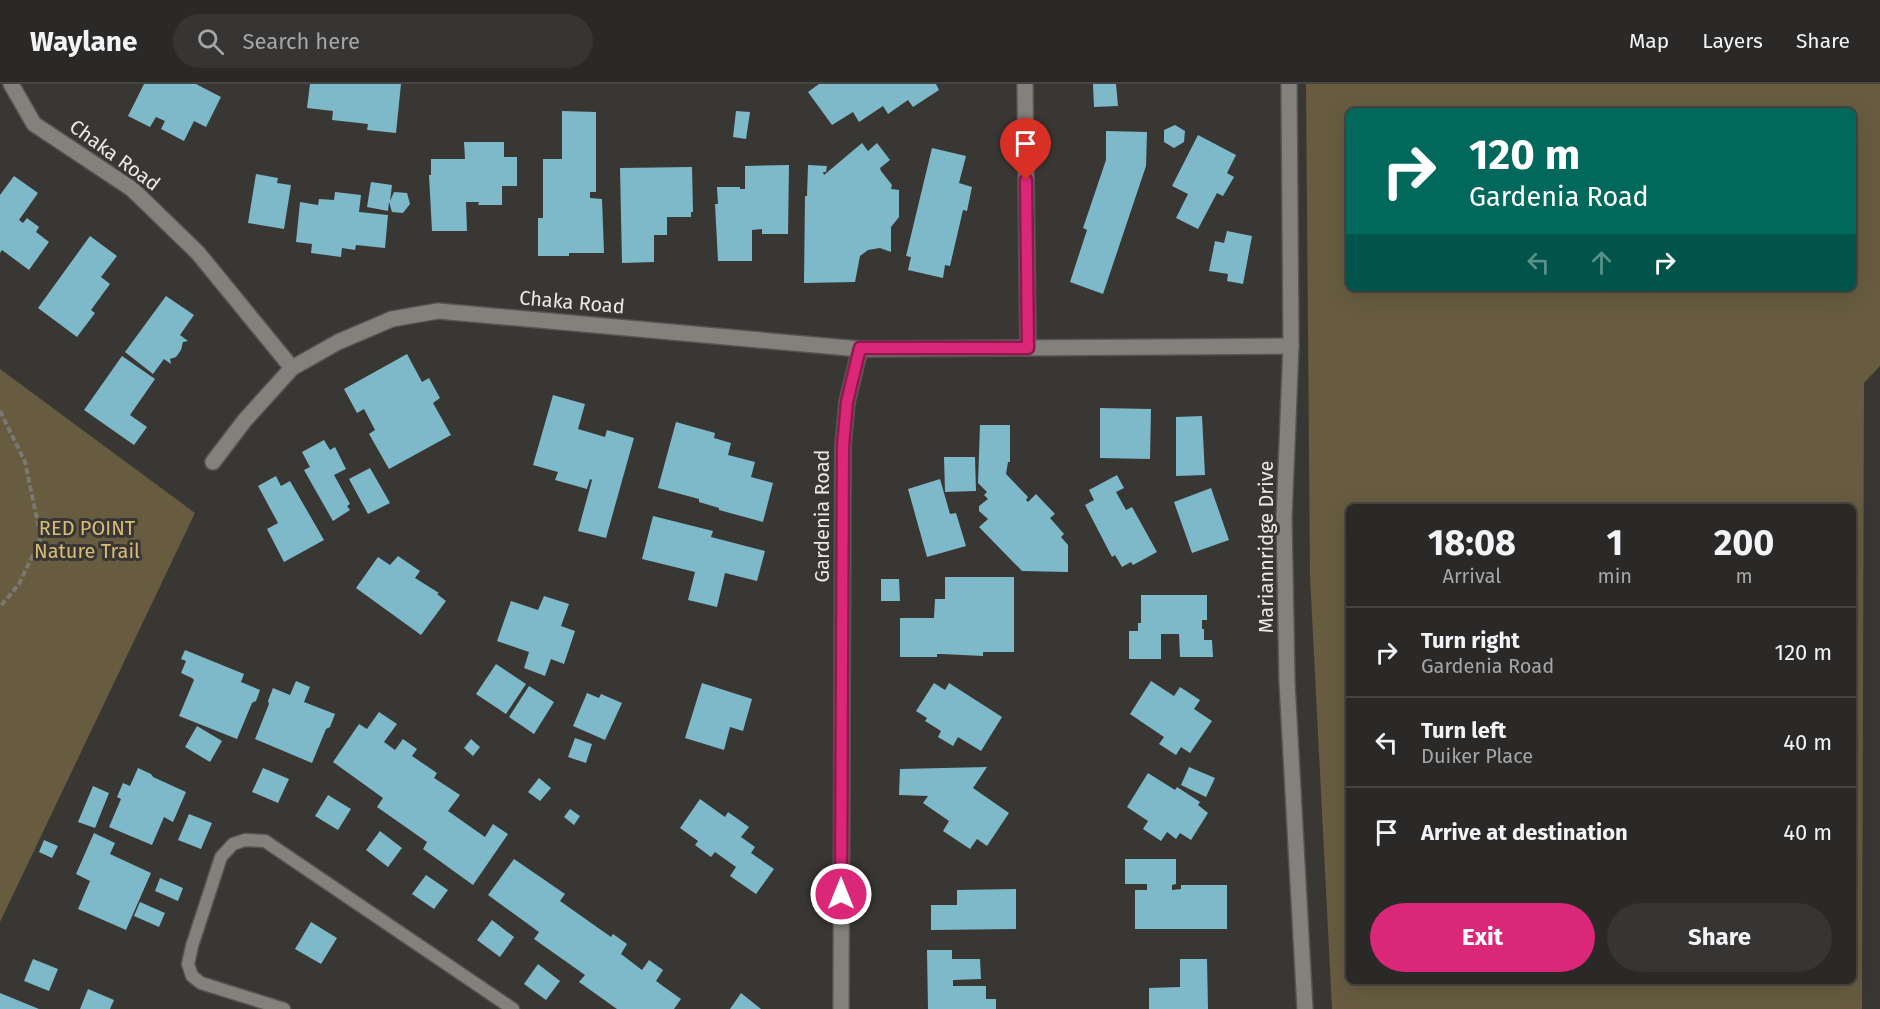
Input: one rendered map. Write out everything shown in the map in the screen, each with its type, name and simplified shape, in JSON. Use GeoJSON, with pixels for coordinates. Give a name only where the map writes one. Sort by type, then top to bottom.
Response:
{"type":"FeatureCollection","features":[{"type":"Feature","properties":{"kind":"street","name":"Chaka Road"},"geometry":{"type":"LineString","coordinates":[[11,84],[34,124],[132,189],[198,253],[292,368]]}},
{"type":"Feature","properties":{"kind":"street"},"geometry":{"type":"LineString","coordinates":[[1024,84],[1028,348]]}},
{"type":"Feature","properties":{"kind":"street","name":"Mariannridge Drive"},"geometry":{"type":"LineString","coordinates":[[1289,84],[1291,346],[1284,518],[1287,682],[1305,1009]]}},
{"type":"Feature","properties":{"kind":"street","name":"Chaka Road"},"geometry":{"type":"LineString","coordinates":[[213,462],[245,420],[292,368],[338,342],[392,319],[438,311],[860,348]]}},
{"type":"Feature","properties":{"kind":"street"},"geometry":{"type":"LineString","coordinates":[[860,348],[1291,346]]}},
{"type":"Feature","properties":{"kind":"street","name":"Gardenia Road"},"geometry":{"type":"LineString","coordinates":[[841,1009],[843,446],[847,402],[860,348]]}},
{"type":"Feature","properties":{"kind":"lane"},"geometry":{"type":"LineString","coordinates":[[284,1009],[201,983],[192,976],[188,964],[221,857],[232,844],[245,840],[265,842],[513,1009]]}},
{"type":"Feature","properties":{"kind":"path"},"geometry":{"type":"LineString","coordinates":[[0,411],[25,462],[41,538],[19,584],[0,607]]}},
{"type":"Feature","properties":{"kind":"green space"},"geometry":{"type":"Polygon","coordinates":[[[1306,84],[1880,84],[1880,366],[1864,383],[1862,1009],[1332,1009],[1310,576],[1306,84]]]}},
{"type":"Feature","properties":{"kind":"green space","name":"RED POINT Nature Trail"},"geometry":{"type":"Polygon","coordinates":[[[0,369],[195,513],[0,922],[0,369]]]}},
{"type":"Feature","properties":{"kind":"building"},"geometry":{"type":"Polygon","coordinates":[[[144,84],[196,84],[221,97],[206,127],[194,121],[184,141],[161,129],[165,121],[156,117],[150,127],[128,116],[144,84]]]}},
{"type":"Feature","properties":{"kind":"building"},"geometry":{"type":"Polygon","coordinates":[[[310,84],[401,84],[396,133],[367,130],[368,124],[332,120],[333,111],[307,108],[310,84]]]}},
{"type":"Feature","properties":{"kind":"building"},"geometry":{"type":"Polygon","coordinates":[[[819,84],[936,84],[939,90],[913,107],[908,100],[888,114],[883,106],[859,122],[853,112],[832,125],[808,92],[819,84]]]}},
{"type":"Feature","properties":{"kind":"building"},"geometry":{"type":"Polygon","coordinates":[[[1093,84],[1116,84],[1118,106],[1094,107],[1093,84]]]}},
{"type":"Feature","properties":{"kind":"building"},"geometry":{"type":"Polygon","coordinates":[[[562,111],[596,112],[596,192],[590,192],[590,198],[602,199],[604,253],[538,256],[538,218],[543,218],[543,159],[562,159],[562,111]]]}},
{"type":"Feature","properties":{"kind":"building"},"geometry":{"type":"Polygon","coordinates":[[[736,111],[750,112],[746,139],[733,137],[736,111]]]}},
{"type":"Feature","properties":{"kind":"building"},"geometry":{"type":"Polygon","coordinates":[[[1175,125],[1185,131],[1184,142],[1174,148],[1164,142],[1164,130],[1175,125]]]}},
{"type":"Feature","properties":{"kind":"building"},"geometry":{"type":"Polygon","coordinates":[[[1106,131],[1147,132],[1146,166],[1103,294],[1070,282],[1087,230],[1083,228],[1106,160],[1106,131]]]}},
{"type":"Feature","properties":{"kind":"building"},"geometry":{"type":"Polygon","coordinates":[[[1198,135],[1236,155],[1227,173],[1234,177],[1223,196],[1217,193],[1198,229],[1176,218],[1188,194],[1172,186],[1198,135]]]}},
{"type":"Feature","properties":{"kind":"building"},"geometry":{"type":"Polygon","coordinates":[[[464,142],[504,142],[504,157],[517,157],[517,186],[502,186],[502,205],[478,205],[479,202],[466,202],[467,231],[432,231],[429,175],[431,175],[431,159],[465,159],[464,142]]]}},
{"type":"Feature","properties":{"kind":"building"},"geometry":{"type":"Polygon","coordinates":[[[862,143],[868,151],[877,143],[890,160],[880,168],[881,171],[892,185],[891,189],[899,190],[899,217],[891,227],[891,252],[880,248],[868,250],[860,256],[855,282],[804,283],[805,196],[807,196],[808,165],[827,166],[826,172],[823,172],[824,175],[862,143]]]}},
{"type":"Feature","properties":{"kind":"building"},"geometry":{"type":"Polygon","coordinates":[[[932,148],[966,156],[959,183],[972,187],[967,211],[963,210],[950,266],[945,265],[943,278],[908,270],[911,257],[906,256],[932,148]]]}},
{"type":"Feature","properties":{"kind":"building"},"geometry":{"type":"Polygon","coordinates":[[[789,165],[788,234],[762,234],[762,229],[752,230],[752,261],[718,261],[715,204],[718,204],[717,187],[745,189],[745,166],[789,165]]]}},
{"type":"Feature","properties":{"kind":"building"},"geometry":{"type":"Polygon","coordinates":[[[692,167],[693,212],[691,212],[691,217],[667,217],[667,235],[654,235],[654,262],[622,263],[620,168],[692,167]]]}},
{"type":"Feature","properties":{"kind":"building"},"geometry":{"type":"Polygon","coordinates":[[[256,174],[278,178],[277,183],[291,185],[284,229],[248,223],[256,174]]]}},
{"type":"Feature","properties":{"kind":"building"},"geometry":{"type":"Polygon","coordinates":[[[14,176],[38,193],[19,220],[23,223],[27,218],[39,227],[36,232],[49,242],[29,270],[2,250],[0,253],[0,195],[14,176]]]}},
{"type":"Feature","properties":{"kind":"building"},"geometry":{"type":"Polygon","coordinates":[[[371,182],[392,185],[390,201],[394,192],[407,193],[410,204],[403,213],[392,212],[389,202],[388,211],[367,207],[371,182]]]}},
{"type":"Feature","properties":{"kind":"building"},"geometry":{"type":"Polygon","coordinates":[[[335,192],[361,195],[359,212],[388,215],[385,248],[356,245],[355,250],[342,248],[341,257],[311,253],[312,244],[296,242],[300,202],[318,205],[319,199],[334,200],[335,192]]]}},
{"type":"Feature","properties":{"kind":"building"},"geometry":{"type":"Polygon","coordinates":[[[1227,231],[1252,236],[1243,284],[1227,281],[1228,274],[1209,271],[1215,241],[1224,243],[1227,231]]]}},
{"type":"Feature","properties":{"kind":"building"},"geometry":{"type":"Polygon","coordinates":[[[90,236],[117,256],[101,277],[110,284],[91,310],[95,313],[77,337],[38,308],[90,236]]]}},
{"type":"Feature","properties":{"kind":"building"},"geometry":{"type":"Polygon","coordinates":[[[166,296],[194,315],[180,335],[188,341],[183,342],[176,357],[170,359],[171,364],[164,359],[153,374],[125,352],[166,296]]]}},
{"type":"Feature","properties":{"kind":"building"},"geometry":{"type":"Polygon","coordinates":[[[407,354],[422,382],[429,378],[440,398],[433,403],[451,435],[389,469],[369,434],[375,430],[364,409],[357,413],[344,389],[407,354]]]}},
{"type":"Feature","properties":{"kind":"building"},"geometry":{"type":"Polygon","coordinates":[[[122,356],[155,379],[130,415],[147,427],[134,445],[84,410],[122,356]]]}},
{"type":"Feature","properties":{"kind":"building"},"geometry":{"type":"Polygon","coordinates":[[[553,395],[585,404],[578,429],[605,437],[607,430],[634,438],[606,538],[578,531],[592,480],[590,479],[587,489],[555,480],[558,472],[533,465],[553,395]]]}},
{"type":"Feature","properties":{"kind":"building"},"geometry":{"type":"Polygon","coordinates":[[[1100,408],[1151,409],[1150,459],[1100,458],[1100,408]]]}},
{"type":"Feature","properties":{"kind":"building"},"geometry":{"type":"Polygon","coordinates":[[[1202,416],[1205,475],[1176,476],[1176,417],[1202,416]]]}},
{"type":"Feature","properties":{"kind":"building"},"geometry":{"type":"Polygon","coordinates":[[[676,422],[715,433],[714,438],[731,443],[728,455],[755,462],[751,477],[773,483],[763,522],[719,510],[719,508],[699,502],[699,499],[658,488],[676,422]]]}},
{"type":"Feature","properties":{"kind":"building"},"geometry":{"type":"Polygon","coordinates":[[[980,425],[1010,425],[1010,462],[1008,462],[1006,474],[1028,497],[1026,500],[1028,502],[1036,494],[1055,514],[1050,518],[1064,534],[1061,537],[1068,545],[1068,572],[1022,571],[979,527],[988,519],[979,511],[979,506],[988,499],[984,495],[987,492],[978,483],[980,425]]]}},
{"type":"Feature","properties":{"kind":"building"},"geometry":{"type":"Polygon","coordinates":[[[324,440],[330,450],[335,447],[346,469],[334,475],[350,504],[347,506],[350,510],[333,521],[304,470],[310,467],[302,452],[324,440]]]}},
{"type":"Feature","properties":{"kind":"building"},"geometry":{"type":"Polygon","coordinates":[[[944,457],[975,457],[976,491],[945,492],[944,457]]]}},
{"type":"Feature","properties":{"kind":"building"},"geometry":{"type":"Polygon","coordinates":[[[370,468],[390,503],[368,514],[349,479],[370,468]]]}},
{"type":"Feature","properties":{"kind":"building"},"geometry":{"type":"Polygon","coordinates":[[[1117,475],[1124,488],[1116,492],[1126,510],[1132,507],[1157,552],[1133,565],[1131,562],[1122,567],[1115,555],[1112,557],[1085,505],[1094,500],[1089,490],[1117,475]]]}},
{"type":"Feature","properties":{"kind":"building"},"geometry":{"type":"Polygon","coordinates":[[[276,476],[281,486],[290,481],[324,540],[284,562],[267,529],[278,523],[258,486],[276,476]]]}},
{"type":"Feature","properties":{"kind":"building"},"geometry":{"type":"Polygon","coordinates":[[[940,479],[950,514],[956,513],[966,546],[927,557],[908,489],[940,479]]]}},
{"type":"Feature","properties":{"kind":"building"},"geometry":{"type":"Polygon","coordinates":[[[1211,488],[1229,540],[1192,553],[1174,502],[1211,488]]]}},
{"type":"Feature","properties":{"kind":"building"},"geometry":{"type":"Polygon","coordinates":[[[653,516],[713,531],[711,537],[765,551],[757,581],[725,573],[717,607],[688,600],[695,572],[642,559],[653,516]]]}},
{"type":"Feature","properties":{"kind":"building"},"geometry":{"type":"Polygon","coordinates":[[[398,556],[420,571],[415,578],[439,593],[437,594],[446,601],[421,635],[356,588],[378,557],[390,565],[398,556]]]}},
{"type":"Feature","properties":{"kind":"building"},"geometry":{"type":"Polygon","coordinates":[[[945,577],[1014,577],[1014,652],[983,652],[983,656],[937,654],[937,657],[900,657],[900,618],[934,618],[935,599],[945,599],[945,577]]]}},
{"type":"Feature","properties":{"kind":"building"},"geometry":{"type":"Polygon","coordinates":[[[881,579],[899,579],[900,601],[881,601],[881,579]]]}},
{"type":"Feature","properties":{"kind":"building"},"geometry":{"type":"Polygon","coordinates":[[[1141,595],[1207,595],[1207,620],[1202,620],[1202,629],[1204,629],[1204,640],[1212,640],[1213,657],[1180,657],[1179,634],[1161,634],[1161,659],[1129,659],[1129,631],[1138,631],[1138,623],[1141,623],[1141,595]]]}},
{"type":"Feature","properties":{"kind":"building"},"geometry":{"type":"Polygon","coordinates":[[[544,596],[569,604],[561,626],[575,631],[564,664],[551,659],[545,676],[524,668],[529,652],[497,641],[511,601],[538,610],[544,596]]]}},
{"type":"Feature","properties":{"kind":"building"},"geometry":{"type":"Polygon","coordinates":[[[185,650],[244,674],[241,682],[260,690],[237,739],[179,716],[194,680],[181,673],[186,661],[181,659],[185,650]]]}},
{"type":"Feature","properties":{"kind":"building"},"geometry":{"type":"Polygon","coordinates":[[[496,664],[526,684],[506,714],[476,694],[496,664]]]}},
{"type":"Feature","properties":{"kind":"building"},"geometry":{"type":"Polygon","coordinates":[[[296,681],[310,687],[304,702],[335,714],[312,763],[255,739],[273,688],[290,695],[296,681]]]}},
{"type":"Feature","properties":{"kind":"building"},"geometry":{"type":"Polygon","coordinates":[[[1151,681],[1174,696],[1180,687],[1200,700],[1194,709],[1212,721],[1190,753],[1181,747],[1176,755],[1159,744],[1164,737],[1130,714],[1151,681]]]}},
{"type":"Feature","properties":{"kind":"building"},"geometry":{"type":"Polygon","coordinates":[[[702,683],[752,699],[743,731],[730,727],[724,750],[685,738],[702,683]]]}},
{"type":"Feature","properties":{"kind":"building"},"geometry":{"type":"Polygon","coordinates":[[[934,683],[945,690],[949,683],[1002,717],[981,751],[958,737],[953,746],[938,737],[941,731],[925,721],[927,718],[916,711],[934,683]]]}},
{"type":"Feature","properties":{"kind":"building"},"geometry":{"type":"Polygon","coordinates":[[[529,686],[554,702],[534,734],[509,717],[529,686]]]}},
{"type":"Feature","properties":{"kind":"building"},"geometry":{"type":"Polygon","coordinates":[[[587,693],[599,698],[601,694],[622,703],[605,740],[573,726],[587,693]]]}},
{"type":"Feature","properties":{"kind":"building"},"geometry":{"type":"Polygon","coordinates":[[[379,712],[397,724],[384,742],[395,750],[403,739],[417,749],[412,756],[437,773],[434,778],[460,795],[448,811],[485,837],[493,824],[508,834],[473,885],[423,849],[427,842],[377,807],[383,798],[333,762],[359,724],[367,729],[379,712]]]}},
{"type":"Feature","properties":{"kind":"building"},"geometry":{"type":"Polygon","coordinates":[[[197,726],[222,741],[210,762],[185,747],[197,726]]]}},
{"type":"Feature","properties":{"kind":"building"},"geometry":{"type":"Polygon","coordinates":[[[575,738],[592,744],[586,763],[568,757],[575,738]]]}},
{"type":"Feature","properties":{"kind":"building"},"geometry":{"type":"Polygon","coordinates":[[[471,739],[480,747],[473,756],[464,748],[471,739]]]}},
{"type":"Feature","properties":{"kind":"building"},"geometry":{"type":"Polygon","coordinates":[[[987,767],[973,788],[1009,813],[987,846],[977,839],[970,849],[943,831],[949,821],[923,803],[928,796],[899,795],[900,769],[987,767]]]}},
{"type":"Feature","properties":{"kind":"building"},"geometry":{"type":"Polygon","coordinates":[[[1189,767],[1215,778],[1206,797],[1181,785],[1189,767]]]}},
{"type":"Feature","properties":{"kind":"building"},"geometry":{"type":"Polygon","coordinates":[[[138,768],[186,792],[173,822],[164,817],[152,845],[109,827],[121,799],[117,797],[123,783],[130,786],[138,768]]]}},
{"type":"Feature","properties":{"kind":"building"},"geometry":{"type":"Polygon","coordinates":[[[263,768],[289,779],[278,803],[252,792],[263,768]]]}},
{"type":"Feature","properties":{"kind":"building"},"geometry":{"type":"Polygon","coordinates":[[[1148,773],[1175,790],[1177,787],[1200,802],[1198,805],[1208,813],[1191,840],[1180,833],[1176,839],[1167,832],[1161,841],[1143,829],[1148,821],[1127,807],[1148,773]]]}},
{"type":"Feature","properties":{"kind":"building"},"geometry":{"type":"Polygon","coordinates":[[[539,778],[551,788],[540,801],[528,792],[539,778]]]}},
{"type":"Feature","properties":{"kind":"building"},"geometry":{"type":"Polygon","coordinates":[[[93,786],[109,793],[95,828],[78,822],[93,786]]]}},
{"type":"Feature","properties":{"kind":"building"},"geometry":{"type":"Polygon","coordinates":[[[328,795],[351,809],[338,830],[315,816],[328,795]]]}},
{"type":"Feature","properties":{"kind":"building"},"geometry":{"type":"Polygon","coordinates":[[[700,799],[725,817],[728,812],[749,827],[741,837],[755,847],[751,853],[774,869],[756,894],[730,876],[736,867],[715,852],[711,857],[695,845],[698,841],[680,828],[700,799]]]}},
{"type":"Feature","properties":{"kind":"building"},"geometry":{"type":"Polygon","coordinates":[[[570,809],[580,816],[574,825],[564,817],[570,809]]]}},
{"type":"Feature","properties":{"kind":"building"},"geometry":{"type":"Polygon","coordinates":[[[189,814],[212,823],[201,849],[178,840],[189,814]]]}},
{"type":"Feature","properties":{"kind":"building"},"geometry":{"type":"Polygon","coordinates":[[[380,831],[402,848],[388,867],[366,850],[380,831]]]}},
{"type":"Feature","properties":{"kind":"building"},"geometry":{"type":"Polygon","coordinates":[[[94,833],[115,843],[110,854],[151,873],[126,930],[78,909],[90,881],[76,874],[94,833]]]}},
{"type":"Feature","properties":{"kind":"building"},"geometry":{"type":"Polygon","coordinates":[[[44,840],[58,846],[52,858],[39,852],[44,840]]]}},
{"type":"Feature","properties":{"kind":"building"},"geometry":{"type":"Polygon","coordinates":[[[514,859],[565,894],[560,901],[611,937],[613,934],[627,944],[621,954],[642,970],[649,960],[663,970],[656,981],[681,999],[674,1009],[617,1009],[579,982],[585,975],[534,939],[539,932],[488,895],[514,859]]]}},
{"type":"Feature","properties":{"kind":"building"},"geometry":{"type":"Polygon","coordinates":[[[1125,859],[1176,859],[1176,884],[1172,885],[1172,890],[1181,889],[1181,885],[1227,885],[1227,929],[1135,929],[1135,890],[1147,890],[1147,884],[1125,884],[1125,859]]]}},
{"type":"Feature","properties":{"kind":"building"},"geometry":{"type":"Polygon","coordinates":[[[426,875],[448,890],[434,909],[412,894],[426,875]]]}},
{"type":"Feature","properties":{"kind":"building"},"geometry":{"type":"Polygon","coordinates":[[[160,878],[183,888],[178,901],[155,891],[160,878]]]}},
{"type":"Feature","properties":{"kind":"building"},"geometry":{"type":"Polygon","coordinates":[[[1016,889],[1016,929],[931,930],[931,905],[957,905],[957,890],[1016,889]]]}},
{"type":"Feature","properties":{"kind":"building"},"geometry":{"type":"Polygon","coordinates":[[[140,902],[165,913],[159,927],[134,916],[140,902]]]}},
{"type":"Feature","properties":{"kind":"building"},"geometry":{"type":"Polygon","coordinates":[[[492,920],[514,937],[500,957],[477,940],[492,920]]]}},
{"type":"Feature","properties":{"kind":"building"},"geometry":{"type":"Polygon","coordinates":[[[311,922],[337,938],[321,964],[295,949],[311,922]]]}},
{"type":"Feature","properties":{"kind":"building"},"geometry":{"type":"Polygon","coordinates":[[[927,950],[952,950],[952,959],[980,959],[981,979],[953,980],[953,986],[986,986],[986,999],[996,999],[996,1009],[928,1009],[927,950]]]}},
{"type":"Feature","properties":{"kind":"building"},"geometry":{"type":"Polygon","coordinates":[[[33,959],[58,969],[49,991],[24,981],[33,959]]]}},
{"type":"Feature","properties":{"kind":"building"},"geometry":{"type":"Polygon","coordinates":[[[1180,959],[1207,959],[1208,1009],[1149,1009],[1149,988],[1180,987],[1180,959]]]}},
{"type":"Feature","properties":{"kind":"building"},"geometry":{"type":"Polygon","coordinates":[[[538,964],[560,981],[546,1000],[524,984],[538,964]]]}},
{"type":"Feature","properties":{"kind":"building"},"geometry":{"type":"Polygon","coordinates":[[[88,989],[114,1000],[110,1009],[80,1009],[88,989]]]}},
{"type":"Feature","properties":{"kind":"building"},"geometry":{"type":"Polygon","coordinates":[[[0,993],[39,1009],[0,1009],[0,993]]]}},
{"type":"Feature","properties":{"kind":"building"},"geometry":{"type":"Polygon","coordinates":[[[741,993],[761,1009],[730,1009],[741,993]]]}},
{"type":"Feature","properties":{"kind":"route"},"geometry":{"type":"LineString","coordinates":[[841,894],[843,446],[847,402],[860,348],[890,350],[1028,348],[1026,180]]}}]}
